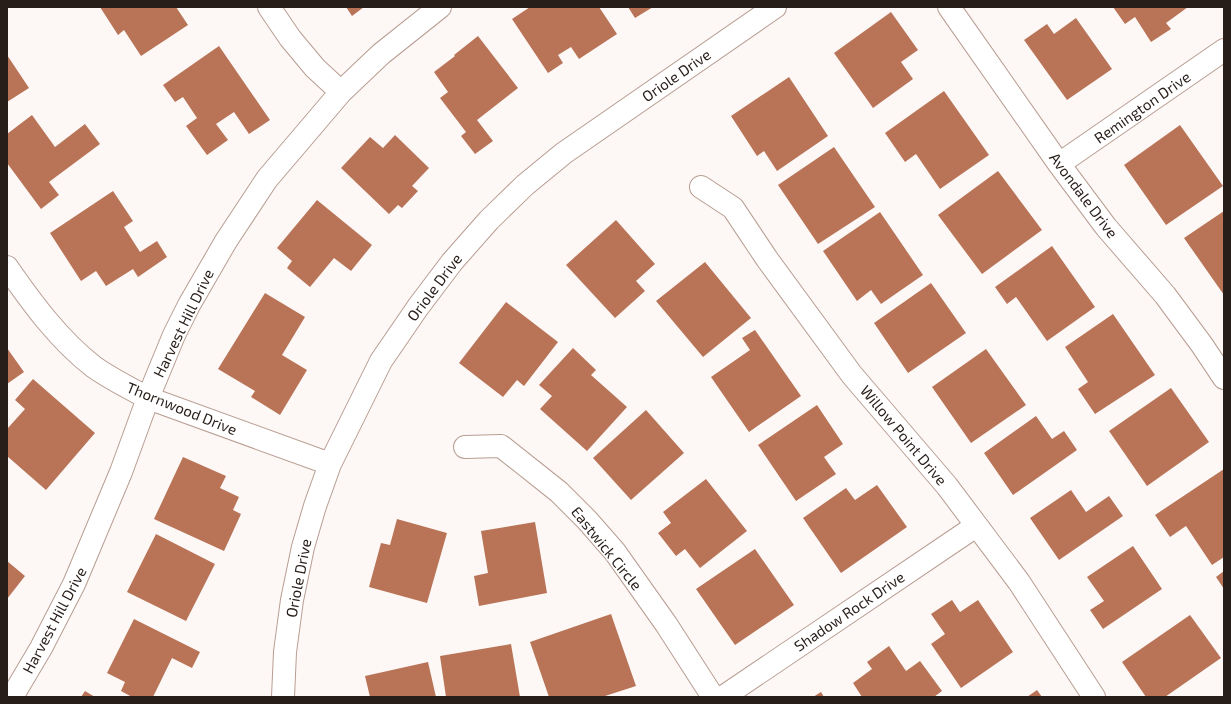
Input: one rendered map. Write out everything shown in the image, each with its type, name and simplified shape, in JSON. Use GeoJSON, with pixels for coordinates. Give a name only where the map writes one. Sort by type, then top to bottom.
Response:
{"type":"FeatureCollection","features":[{"type":"Feature","properties":{"kind":"street"},"geometry":{"type":"LineString","coordinates":[[269,7],[290,38],[316,68],[341,92]]}},
{"type":"Feature","properties":{"kind":"street","name":"Harvest Hill Drive"},"geometry":{"type":"LineString","coordinates":[[12,697],[41,648],[74,584],[99,529],[122,472],[148,398],[174,335],[189,305],[226,241],[267,179],[341,92],[381,54],[440,7]]}},
{"type":"Feature","properties":{"kind":"street","name":"Oriole Drive"},"geometry":{"type":"LineString","coordinates":[[283,697],[285,652],[292,600],[303,546],[315,506],[330,464],[381,361],[418,307],[448,268],[489,220],[525,185],[564,153],[775,7]]}},
{"type":"Feature","properties":{"kind":"street","name":"Avondale Drive"},"geometry":{"type":"LineString","coordinates":[[950,7],[1059,164],[1106,227],[1165,295],[1224,378]]}},
{"type":"Feature","properties":{"kind":"street","name":"Remington Drive"},"geometry":{"type":"LineString","coordinates":[[1059,164],[1224,50]]}},
{"type":"Feature","properties":{"kind":"street","name":"Willow Point Drive"},"geometry":{"type":"LineString","coordinates":[[701,187],[734,208],[767,259],[852,375],[947,486],[1019,582],[1094,697]]}},
{"type":"Feature","properties":{"kind":"street","name":"Thornwood Drive"},"geometry":{"type":"LineString","coordinates":[[7,267],[30,301],[63,339],[94,366],[123,385],[148,398],[330,464]]}},
{"type":"Feature","properties":{"kind":"street","name":"Eastwick Circle"},"geometry":{"type":"LineString","coordinates":[[465,447],[501,446],[565,498],[587,520],[615,552],[666,624],[713,697]]}},
{"type":"Feature","properties":{"kind":"street","name":"Shadow Rock Drive"},"geometry":{"type":"LineString","coordinates":[[722,697],[976,526]]}},
{"type":"Feature","properties":{"kind":"building"},"geometry":{"type":"Polygon","coordinates":[[[100,7],[176,7],[188,25],[141,56],[124,30],[118,35],[100,7]]]}},
{"type":"Feature","properties":{"kind":"building"},"geometry":{"type":"Polygon","coordinates":[[[346,7],[364,7],[352,16],[346,7]]]}},
{"type":"Feature","properties":{"kind":"building"},"geometry":{"type":"Polygon","coordinates":[[[530,7],[599,7],[617,34],[579,59],[571,47],[558,55],[563,63],[548,73],[512,19],[530,7]]]}},
{"type":"Feature","properties":{"kind":"building"},"geometry":{"type":"Polygon","coordinates":[[[628,7],[653,7],[635,18],[628,7]]]}},
{"type":"Feature","properties":{"kind":"building"},"geometry":{"type":"Polygon","coordinates":[[[1113,7],[1188,7],[1166,23],[1171,29],[1151,42],[1135,17],[1125,24],[1113,7]]]}},
{"type":"Feature","properties":{"kind":"building"},"geometry":{"type":"Polygon","coordinates":[[[891,12],[918,50],[901,62],[913,79],[873,108],[834,53],[891,12]]]}},
{"type":"Feature","properties":{"kind":"building"},"geometry":{"type":"Polygon","coordinates":[[[1076,18],[1112,69],[1067,100],[1024,40],[1047,24],[1054,34],[1076,18]]]}},
{"type":"Feature","properties":{"kind":"building"},"geometry":{"type":"Polygon","coordinates":[[[478,36],[518,88],[477,120],[493,141],[475,154],[461,136],[466,132],[440,98],[448,92],[434,72],[478,36]]]}},
{"type":"Feature","properties":{"kind":"building"},"geometry":{"type":"Polygon","coordinates":[[[219,46],[270,120],[249,134],[234,112],[216,124],[228,140],[207,155],[186,126],[197,118],[183,97],[175,102],[163,85],[219,46]]]}},
{"type":"Feature","properties":{"kind":"building"},"geometry":{"type":"Polygon","coordinates":[[[7,55],[29,88],[7,102],[7,55]]]}},
{"type":"Feature","properties":{"kind":"building"},"geometry":{"type":"Polygon","coordinates":[[[789,77],[828,136],[777,171],[764,151],[757,156],[731,116],[789,77]]]}},
{"type":"Feature","properties":{"kind":"building"},"geometry":{"type":"Polygon","coordinates":[[[944,91],[989,155],[940,189],[916,154],[905,162],[885,133],[944,91]]]}},
{"type":"Feature","properties":{"kind":"building"},"geometry":{"type":"Polygon","coordinates":[[[32,115],[55,147],[85,124],[100,144],[49,182],[59,195],[41,209],[7,163],[7,134],[32,115]]]}},
{"type":"Feature","properties":{"kind":"building"},"geometry":{"type":"Polygon","coordinates":[[[1180,125],[1223,186],[1166,225],[1124,165],[1180,125]]]}},
{"type":"Feature","properties":{"kind":"building"},"geometry":{"type":"Polygon","coordinates":[[[395,135],[429,168],[412,186],[418,191],[402,208],[398,205],[389,214],[341,168],[370,137],[383,148],[395,135]]]}},
{"type":"Feature","properties":{"kind":"building"},"geometry":{"type":"Polygon","coordinates":[[[834,147],[875,207],[818,244],[778,185],[834,147]]]}},
{"type":"Feature","properties":{"kind":"building"},"geometry":{"type":"Polygon","coordinates":[[[998,171],[1042,230],[982,274],[938,215],[998,171]]]}},
{"type":"Feature","properties":{"kind":"building"},"geometry":{"type":"Polygon","coordinates":[[[113,191],[133,221],[124,227],[140,252],[157,241],[167,257],[138,277],[133,269],[106,286],[96,271],[81,281],[50,233],[113,191]]]}},
{"type":"Feature","properties":{"kind":"building"},"geometry":{"type":"Polygon","coordinates":[[[317,200],[372,245],[351,271],[334,258],[310,287],[287,268],[292,261],[277,248],[317,200]]]}},
{"type":"Feature","properties":{"kind":"building"},"geometry":{"type":"Polygon","coordinates":[[[1224,211],[1224,295],[1184,238],[1224,211]]]}},
{"type":"Feature","properties":{"kind":"building"},"geometry":{"type":"Polygon","coordinates":[[[880,212],[923,275],[881,304],[871,290],[857,301],[823,251],[880,212]]]}},
{"type":"Feature","properties":{"kind":"building"},"geometry":{"type":"Polygon","coordinates":[[[616,220],[655,264],[636,281],[645,291],[615,318],[566,265],[616,220]]]}},
{"type":"Feature","properties":{"kind":"building"},"geometry":{"type":"Polygon","coordinates":[[[1052,246],[1095,307],[1047,341],[1016,297],[1007,304],[995,287],[1052,246]]]}},
{"type":"Feature","properties":{"kind":"building"},"geometry":{"type":"Polygon","coordinates":[[[705,262],[751,318],[703,357],[656,301],[705,262]]]}},
{"type":"Feature","properties":{"kind":"building"},"geometry":{"type":"Polygon","coordinates":[[[931,283],[966,333],[908,373],[874,323],[931,283]]]}},
{"type":"Feature","properties":{"kind":"building"},"geometry":{"type":"Polygon","coordinates":[[[265,293],[305,317],[282,355],[307,370],[280,415],[251,397],[255,391],[218,369],[265,293]]]}},
{"type":"Feature","properties":{"kind":"building"},"geometry":{"type":"Polygon","coordinates":[[[506,302],[558,342],[524,386],[517,380],[503,397],[459,363],[506,302]]]}},
{"type":"Feature","properties":{"kind":"building"},"geometry":{"type":"Polygon","coordinates":[[[1113,314],[1155,375],[1095,414],[1078,389],[1088,382],[1065,347],[1113,314]]]}},
{"type":"Feature","properties":{"kind":"building"},"geometry":{"type":"Polygon","coordinates":[[[755,330],[801,396],[749,432],[711,377],[750,350],[742,338],[755,330]]]}},
{"type":"Feature","properties":{"kind":"building"},"geometry":{"type":"Polygon","coordinates":[[[7,348],[24,372],[7,384],[7,348]]]}},
{"type":"Feature","properties":{"kind":"building"},"geometry":{"type":"Polygon","coordinates":[[[573,348],[596,370],[591,375],[627,407],[587,451],[540,409],[552,396],[539,385],[573,348]]]}},
{"type":"Feature","properties":{"kind":"building"},"geometry":{"type":"Polygon","coordinates":[[[986,349],[1026,405],[971,443],[932,387],[986,349]]]}},
{"type":"Feature","properties":{"kind":"building"},"geometry":{"type":"Polygon","coordinates":[[[33,379],[95,433],[46,490],[7,456],[7,429],[25,409],[15,400],[33,379]]]}},
{"type":"Feature","properties":{"kind":"building"},"geometry":{"type":"Polygon","coordinates":[[[1171,388],[1209,442],[1147,486],[1109,431],[1171,388]]]}},
{"type":"Feature","properties":{"kind":"building"},"geometry":{"type":"Polygon","coordinates":[[[817,405],[843,444],[824,457],[836,474],[796,501],[758,445],[817,405]]]}},
{"type":"Feature","properties":{"kind":"building"},"geometry":{"type":"Polygon","coordinates":[[[646,410],[684,453],[631,500],[593,458],[646,410]]]}},
{"type":"Feature","properties":{"kind":"building"},"geometry":{"type":"Polygon","coordinates":[[[1036,416],[1052,439],[1064,431],[1077,450],[1013,495],[984,453],[1036,416]]]}},
{"type":"Feature","properties":{"kind":"building"},"geometry":{"type":"Polygon","coordinates":[[[183,457],[226,476],[220,488],[239,497],[233,510],[241,514],[224,551],[154,519],[183,457]]]}},
{"type":"Feature","properties":{"kind":"building"},"geometry":{"type":"Polygon","coordinates":[[[1224,469],[1224,557],[1212,565],[1186,526],[1170,537],[1155,515],[1224,469]]]}},
{"type":"Feature","properties":{"kind":"building"},"geometry":{"type":"Polygon","coordinates":[[[706,479],[747,531],[700,568],[685,549],[676,556],[658,533],[671,523],[663,512],[706,479]]]}},
{"type":"Feature","properties":{"kind":"building"},"geometry":{"type":"Polygon","coordinates":[[[877,485],[907,527],[841,573],[803,518],[846,488],[855,500],[877,485]]]}},
{"type":"Feature","properties":{"kind":"building"},"geometry":{"type":"Polygon","coordinates":[[[1071,490],[1086,512],[1109,496],[1123,516],[1059,560],[1030,518],[1071,490]]]}},
{"type":"Feature","properties":{"kind":"building"},"geometry":{"type":"Polygon","coordinates":[[[397,519],[447,533],[427,603],[369,587],[381,543],[390,545],[397,519]]]}},
{"type":"Feature","properties":{"kind":"building"},"geometry":{"type":"Polygon","coordinates":[[[535,522],[547,593],[479,606],[474,576],[488,573],[481,531],[535,522]]]}},
{"type":"Feature","properties":{"kind":"building"},"geometry":{"type":"Polygon","coordinates":[[[156,534],[215,564],[186,621],[127,592],[156,534]]]}},
{"type":"Feature","properties":{"kind":"building"},"geometry":{"type":"Polygon","coordinates":[[[1133,546],[1162,589],[1103,629],[1090,610],[1104,601],[1087,577],[1133,546]]]}},
{"type":"Feature","properties":{"kind":"building"},"geometry":{"type":"Polygon","coordinates":[[[755,549],[794,605],[735,645],[696,589],[755,549]]]}},
{"type":"Feature","properties":{"kind":"building"},"geometry":{"type":"Polygon","coordinates":[[[7,561],[25,576],[7,599],[7,561]]]}},
{"type":"Feature","properties":{"kind":"building"},"geometry":{"type":"Polygon","coordinates":[[[1224,571],[1224,589],[1216,577],[1224,571]]]}},
{"type":"Feature","properties":{"kind":"building"},"geometry":{"type":"Polygon","coordinates":[[[952,600],[960,612],[978,600],[1013,652],[961,688],[931,644],[945,634],[931,614],[952,600]]]}},
{"type":"Feature","properties":{"kind":"building"},"geometry":{"type":"Polygon","coordinates":[[[611,614],[636,686],[602,697],[549,697],[530,642],[611,614]]]}},
{"type":"Feature","properties":{"kind":"building"},"geometry":{"type":"Polygon","coordinates":[[[1190,615],[1221,658],[1165,697],[1146,697],[1122,662],[1190,615]]]}},
{"type":"Feature","properties":{"kind":"building"},"geometry":{"type":"Polygon","coordinates":[[[134,619],[200,652],[192,668],[172,658],[153,697],[132,697],[121,691],[125,682],[107,673],[134,619]]]}},
{"type":"Feature","properties":{"kind":"building"},"geometry":{"type":"Polygon","coordinates":[[[511,644],[520,697],[446,697],[440,656],[511,644]]]}},
{"type":"Feature","properties":{"kind":"building"},"geometry":{"type":"Polygon","coordinates":[[[889,646],[906,671],[920,661],[942,691],[934,697],[862,697],[853,683],[872,669],[867,662],[889,646]]]}},
{"type":"Feature","properties":{"kind":"building"},"geometry":{"type":"Polygon","coordinates":[[[428,662],[436,697],[370,697],[365,676],[428,662]]]}},
{"type":"Feature","properties":{"kind":"building"},"geometry":{"type":"Polygon","coordinates":[[[1037,690],[1042,697],[1027,697],[1037,690]]]}},
{"type":"Feature","properties":{"kind":"building"},"geometry":{"type":"Polygon","coordinates":[[[85,691],[95,697],[81,697],[85,691]]]}},
{"type":"Feature","properties":{"kind":"building"},"geometry":{"type":"Polygon","coordinates":[[[821,692],[824,697],[813,697],[821,692]]]}}]}
